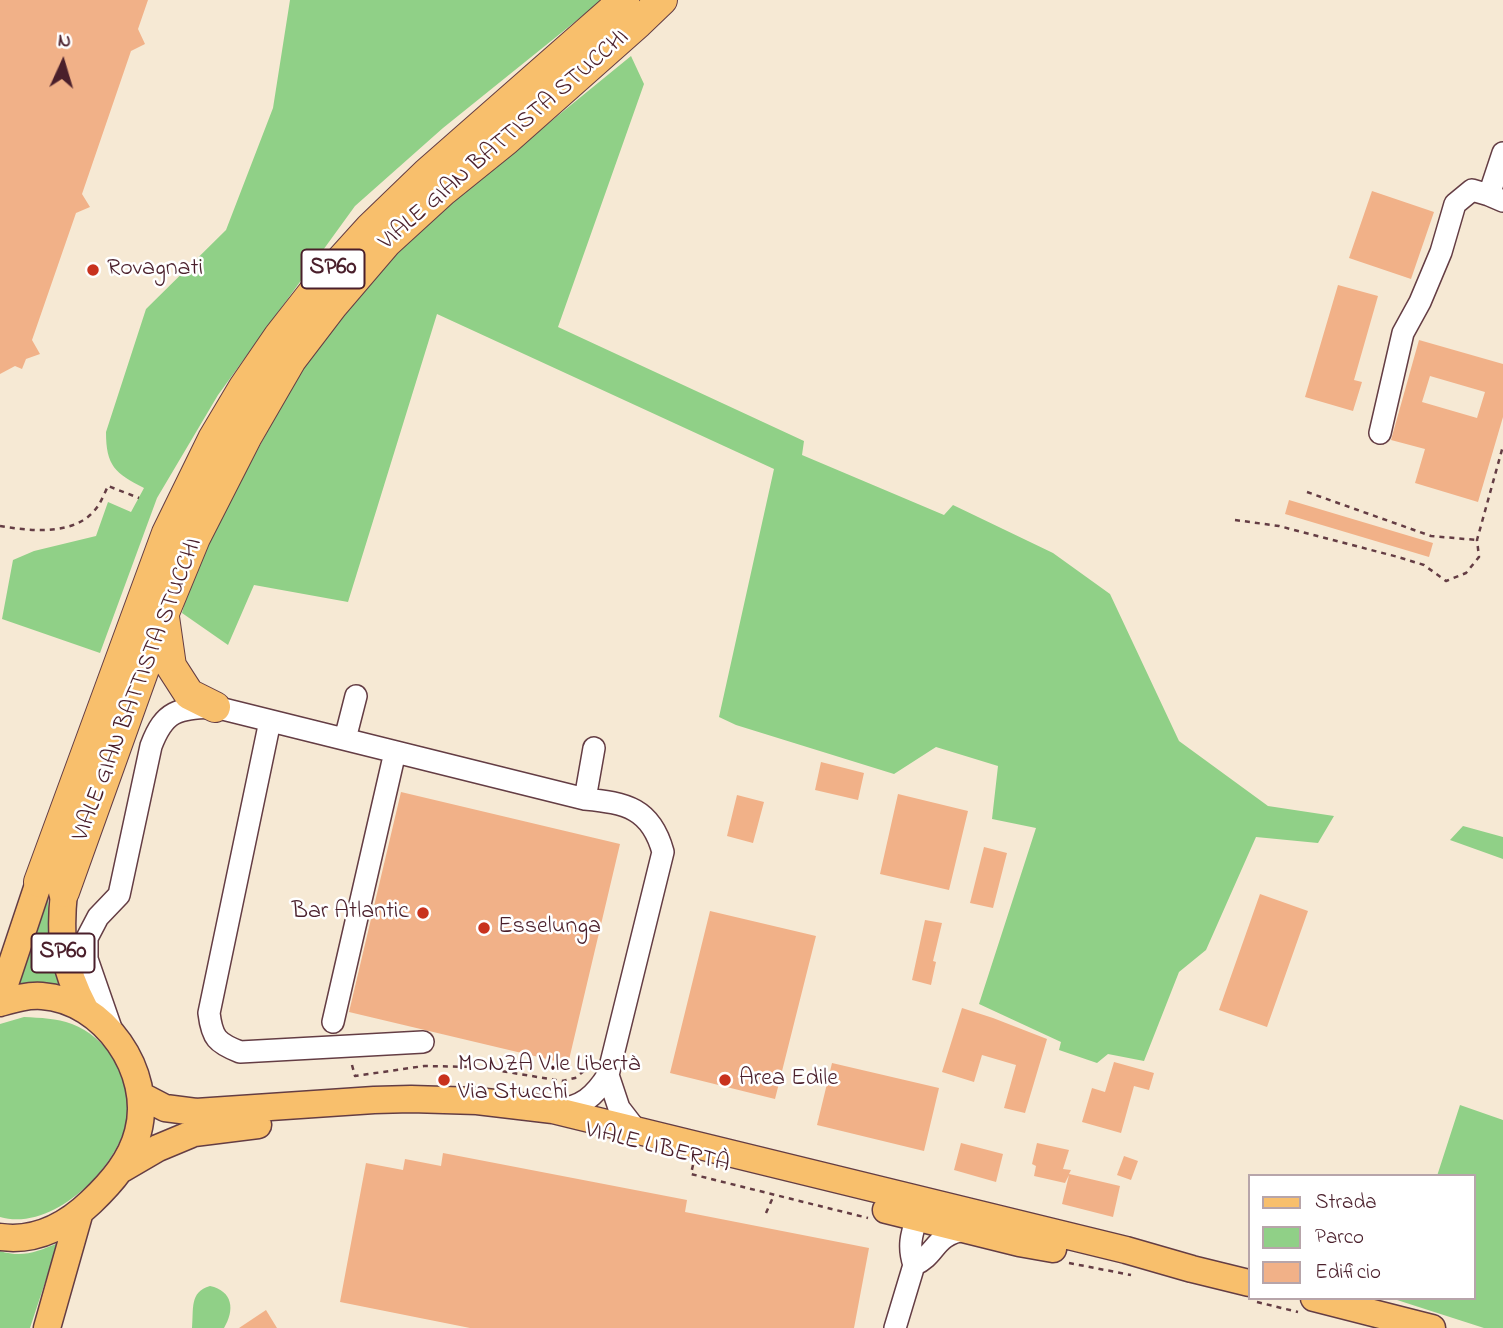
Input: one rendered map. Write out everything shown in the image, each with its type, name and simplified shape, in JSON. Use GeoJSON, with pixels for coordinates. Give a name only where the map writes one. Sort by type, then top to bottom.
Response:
{"type":"FeatureCollection","features":[{"type":"Feature","properties":{"kind":"highway"},"geometry":{"type":"LineString","coordinates":[[591,28],[612,0]]}},
{"type":"Feature","properties":{"kind":"highway","name":"VIALE GIAN BATTISTA STUCCHI"},"geometry":{"type":"LineString","coordinates":[[51,887],[167,533],[213,439],[244,387],[287,325],[370,228],[426,173],[591,28],[662,0]]}},
{"type":"Feature","properties":{"kind":"highway"},"geometry":{"type":"LineString","coordinates":[[631,12],[675,0]]}},
{"type":"Feature","properties":{"kind":"highway","name":"VIALE GIAN BATTISTA STUCCHI"},"geometry":{"type":"LineString","coordinates":[[51,887],[195,538],[247,436],[291,360],[333,305],[395,234],[506,139],[631,12]]}},
{"type":"Feature","properties":{"kind":"highway"},"geometry":{"type":"LineString","coordinates":[[164,613],[171,666],[189,694],[215,708]]}},
{"type":"Feature","properties":{"kind":"main road","name":"VIALE GIAN BATTISTA STUCCHI"},"geometry":{"type":"LineString","coordinates":[[0,1001],[51,887]]}},
{"type":"Feature","properties":{"kind":"main road","name":"VIALE GIAN BATTISTA STUCCHI"},"geometry":{"type":"LineString","coordinates":[[51,887],[64,961],[72,985],[85,1009]]}},
{"type":"Feature","properties":{"kind":"main road","name":"VIALE GIAN BATTISTA STUCCHI"},"geometry":{"type":"LineString","coordinates":[[0,1001],[43,996],[70,1002],[97,1017],[125,1052],[142,1096],[139,1131],[122,1169],[79,1214],[42,1234],[0,1237]]}},
{"type":"Feature","properties":{"kind":"main road","name":"VIALE LIBERTÀ"},"geometry":{"type":"LineString","coordinates":[[142,1096],[165,1108],[196,1112],[399,1100],[477,1101],[553,1110],[930,1203],[974,1222],[1062,1250],[1192,1269],[1248,1283]]}},
{"type":"Feature","properties":{"kind":"main road","name":"VIALE LIBERTÀ"},"geometry":{"type":"LineString","coordinates":[[122,1169],[176,1139],[208,1131],[380,1112],[483,1115],[561,1124],[930,1203]]}},
{"type":"Feature","properties":{"kind":"main road","name":"VIALE GIAN BATTISTA STUCCHI"},"geometry":{"type":"LineString","coordinates":[[47,1328],[79,1214]]}},
{"type":"Feature","properties":{"kind":"main road"},"geometry":{"type":"LineString","coordinates":[[1322,1300],[1432,1328]]}},
{"type":"Feature","properties":{"kind":"street"},"geometry":{"type":"LineString","coordinates":[[1380,433],[1403,333],[1420,302],[1441,252],[1455,204],[1472,190],[1496,198],[1503,152]]}},
{"type":"Feature","properties":{"kind":"street"},"geometry":{"type":"LineString","coordinates":[[345,739],[356,696]]}},
{"type":"Feature","properties":{"kind":"street"},"geometry":{"type":"LineString","coordinates":[[113,1036],[87,959],[87,938],[97,917],[119,895],[151,746],[159,726],[169,715],[192,708],[215,708],[585,799],[629,806],[650,822],[659,837],[663,852],[607,1075],[594,1096],[581,1104],[553,1110]]}},
{"type":"Feature","properties":{"kind":"street"},"geometry":{"type":"LineString","coordinates":[[270,721],[209,1013],[211,1029],[220,1044],[240,1052],[424,1042]]}},
{"type":"Feature","properties":{"kind":"street"},"geometry":{"type":"LineString","coordinates":[[585,799],[594,748]]}},
{"type":"Feature","properties":{"kind":"street"},"geometry":{"type":"LineString","coordinates":[[333,1022],[395,752]]}},
{"type":"Feature","properties":{"kind":"street"},"geometry":{"type":"LineString","coordinates":[[607,1075],[619,1108],[636,1130]]}},
{"type":"Feature","properties":{"kind":"street"},"geometry":{"type":"LineString","coordinates":[[895,1328],[914,1265],[910,1241],[930,1203]]}},
{"type":"Feature","properties":{"kind":"street"},"geometry":{"type":"LineString","coordinates":[[914,1265],[924,1261],[934,1246],[947,1235],[974,1222]]}},
{"type":"Feature","properties":{"kind":"path"},"geometry":{"type":"LineString","coordinates":[[1235,520],[1279,526],[1398,557],[1424,565],[1446,581],[1466,573],[1479,557],[1477,540],[1503,446]]}},
{"type":"Feature","properties":{"kind":"path"},"geometry":{"type":"LineString","coordinates":[[0,526],[46,531],[66,526],[93,511],[108,486],[139,498]]}},
{"type":"Feature","properties":{"kind":"path"},"geometry":{"type":"LineString","coordinates":[[1307,492],[1431,536],[1477,540]]}},
{"type":"Feature","properties":{"kind":"path"},"geometry":{"type":"LineString","coordinates":[[692,1170],[691,1174],[774,1195],[766,1213]]}},
{"type":"Feature","properties":{"kind":"green space"},"geometry":{"type":"Polygon","coordinates":[[[290,0],[602,0],[443,128],[355,206],[218,395],[157,498],[100,653],[2,619],[13,560],[34,551],[96,536],[108,502],[131,512],[144,488],[126,478],[114,467],[108,453],[106,432],[146,309],[226,230],[273,108],[290,0]]]}},
{"type":"Feature","properties":{"kind":"green space"},"geometry":{"type":"Polygon","coordinates":[[[631,56],[644,84],[558,327],[804,441],[802,455],[944,515],[953,505],[1053,553],[1110,594],[1179,741],[1268,806],[1334,816],[1318,843],[1256,837],[1206,950],[1179,972],[1144,1061],[1108,1054],[1097,1063],[1059,1050],[1061,1042],[979,1004],[1036,828],[992,819],[998,766],[936,747],[894,774],[736,725],[719,717],[774,469],[437,314],[348,602],[254,585],[228,645],[182,613],[194,567],[297,377],[351,302],[419,229],[631,56]]]}},
{"type":"Feature","properties":{"kind":"green space"},"geometry":{"type":"Polygon","coordinates":[[[1463,826],[1503,837],[1503,859],[1450,840],[1463,826]]]}},
{"type":"Feature","properties":{"kind":"green space"},"geometry":{"type":"Polygon","coordinates":[[[48,895],[49,949],[62,988],[15,986],[48,895]]]}},
{"type":"Feature","properties":{"kind":"green space"},"geometry":{"type":"Polygon","coordinates":[[[24,1017],[66,1022],[96,1038],[106,1048],[121,1072],[126,1085],[128,1113],[123,1133],[100,1173],[63,1205],[42,1215],[21,1219],[0,1217],[0,1024],[24,1017]]]}},
{"type":"Feature","properties":{"kind":"green space"},"geometry":{"type":"Polygon","coordinates":[[[1460,1105],[1503,1120],[1503,1328],[1484,1328],[1397,1300],[1475,1300],[1475,1174],[1438,1174],[1460,1105]]]}},
{"type":"Feature","properties":{"kind":"green space"},"geometry":{"type":"Polygon","coordinates":[[[58,1243],[30,1328],[0,1328],[0,1251],[29,1253],[58,1243]]]}},
{"type":"Feature","properties":{"kind":"green space"},"geometry":{"type":"Polygon","coordinates":[[[210,1286],[223,1292],[230,1302],[228,1321],[224,1328],[192,1328],[196,1297],[210,1286]]]}},
{"type":"Feature","properties":{"kind":"building"},"geometry":{"type":"Polygon","coordinates":[[[0,0],[148,0],[138,29],[145,44],[131,51],[82,194],[90,207],[76,213],[32,340],[40,354],[26,359],[22,369],[15,366],[0,374],[0,0]]]}},
{"type":"Feature","properties":{"kind":"building"},"geometry":{"type":"Polygon","coordinates":[[[1372,191],[1434,212],[1411,279],[1349,258],[1372,191]]]}},
{"type":"Feature","properties":{"kind":"building"},"geometry":{"type":"Polygon","coordinates":[[[1338,285],[1378,296],[1354,380],[1362,382],[1353,411],[1305,397],[1338,285]]]}},
{"type":"Feature","properties":{"kind":"building"},"geometry":{"type":"Polygon","coordinates":[[[1419,340],[1503,364],[1503,417],[1478,502],[1415,483],[1425,449],[1391,440],[1419,340]],[[1430,376],[1422,402],[1477,418],[1485,392],[1430,376]]]}},
{"type":"Feature","properties":{"kind":"building"},"geometry":{"type":"Polygon","coordinates":[[[1289,500],[1433,543],[1429,557],[1285,514],[1289,500]]]}},
{"type":"Feature","properties":{"kind":"building"},"geometry":{"type":"Polygon","coordinates":[[[821,762],[864,773],[858,800],[815,790],[821,762]]]}},
{"type":"Feature","properties":{"kind":"building","name":"Esselunga"},"geometry":{"type":"Polygon","coordinates":[[[401,792],[620,844],[568,1064],[349,1012],[401,792]]]}},
{"type":"Feature","properties":{"kind":"building"},"geometry":{"type":"Polygon","coordinates":[[[898,794],[968,811],[949,890],[880,874],[898,794]]]}},
{"type":"Feature","properties":{"kind":"building"},"geometry":{"type":"Polygon","coordinates":[[[737,795],[764,802],[753,843],[727,836],[737,795]]]}},
{"type":"Feature","properties":{"kind":"building"},"geometry":{"type":"Polygon","coordinates":[[[984,847],[1007,853],[993,908],[970,903],[984,847]]]}},
{"type":"Feature","properties":{"kind":"building"},"geometry":{"type":"Polygon","coordinates":[[[1260,894],[1308,911],[1267,1027],[1219,1010],[1260,894]]]}},
{"type":"Feature","properties":{"kind":"building"},"geometry":{"type":"Polygon","coordinates":[[[710,911],[816,936],[775,1099],[670,1073],[710,911]]]}},
{"type":"Feature","properties":{"kind":"building"},"geometry":{"type":"Polygon","coordinates":[[[925,920],[942,923],[933,961],[936,962],[931,985],[912,980],[925,920]]]}},
{"type":"Feature","properties":{"kind":"building"},"geometry":{"type":"Polygon","coordinates":[[[962,1008],[1047,1039],[1025,1113],[1004,1108],[1016,1065],[982,1055],[974,1082],[942,1072],[962,1008]]]}},
{"type":"Feature","properties":{"kind":"building"},"geometry":{"type":"Polygon","coordinates":[[[1114,1062],[1154,1073],[1149,1090],[1134,1086],[1121,1133],[1082,1122],[1092,1088],[1105,1092],[1114,1062]]]}},
{"type":"Feature","properties":{"kind":"building"},"geometry":{"type":"Polygon","coordinates":[[[832,1063],[939,1088],[924,1151],[817,1125],[832,1063]]]}},
{"type":"Feature","properties":{"kind":"building"},"geometry":{"type":"Polygon","coordinates":[[[961,1143],[1003,1154],[996,1182],[954,1170],[961,1143]]]}},
{"type":"Feature","properties":{"kind":"building"},"geometry":{"type":"Polygon","coordinates":[[[1037,1143],[1069,1150],[1063,1169],[1071,1170],[1069,1174],[1120,1186],[1113,1217],[1062,1204],[1069,1175],[1065,1183],[1034,1176],[1036,1166],[1032,1164],[1037,1143]]]}},
{"type":"Feature","properties":{"kind":"building"},"geometry":{"type":"Polygon","coordinates":[[[443,1153],[687,1200],[685,1212],[869,1248],[854,1328],[470,1328],[340,1302],[366,1163],[403,1170],[405,1159],[441,1166],[443,1153]]]}},
{"type":"Feature","properties":{"kind":"building"},"geometry":{"type":"Polygon","coordinates":[[[1124,1156],[1138,1161],[1131,1180],[1117,1175],[1124,1156]]]}},
{"type":"Feature","properties":{"kind":"building"},"geometry":{"type":"Polygon","coordinates":[[[266,1310],[277,1328],[239,1328],[266,1310]]]}},
{"type":"Feature","properties":{"kind":"place","name":"Rovagnati"},"geometry":{"type":"Point","coordinates":[93,270]}},
{"type":"Feature","properties":{"kind":"place","name":"Bar Atlantic"},"geometry":{"type":"Point","coordinates":[423,913]}},
{"type":"Feature","properties":{"kind":"place","name":"Esselunga"},"geometry":{"type":"Point","coordinates":[484,928]}},
{"type":"Feature","properties":{"kind":"place","name":"MONZA V.le Libertà Via Stucchi"},"geometry":{"type":"Point","coordinates":[444,1080]}},
{"type":"Feature","properties":{"kind":"place","name":"Area Edile"},"geometry":{"type":"Point","coordinates":[725,1080]}}]}
